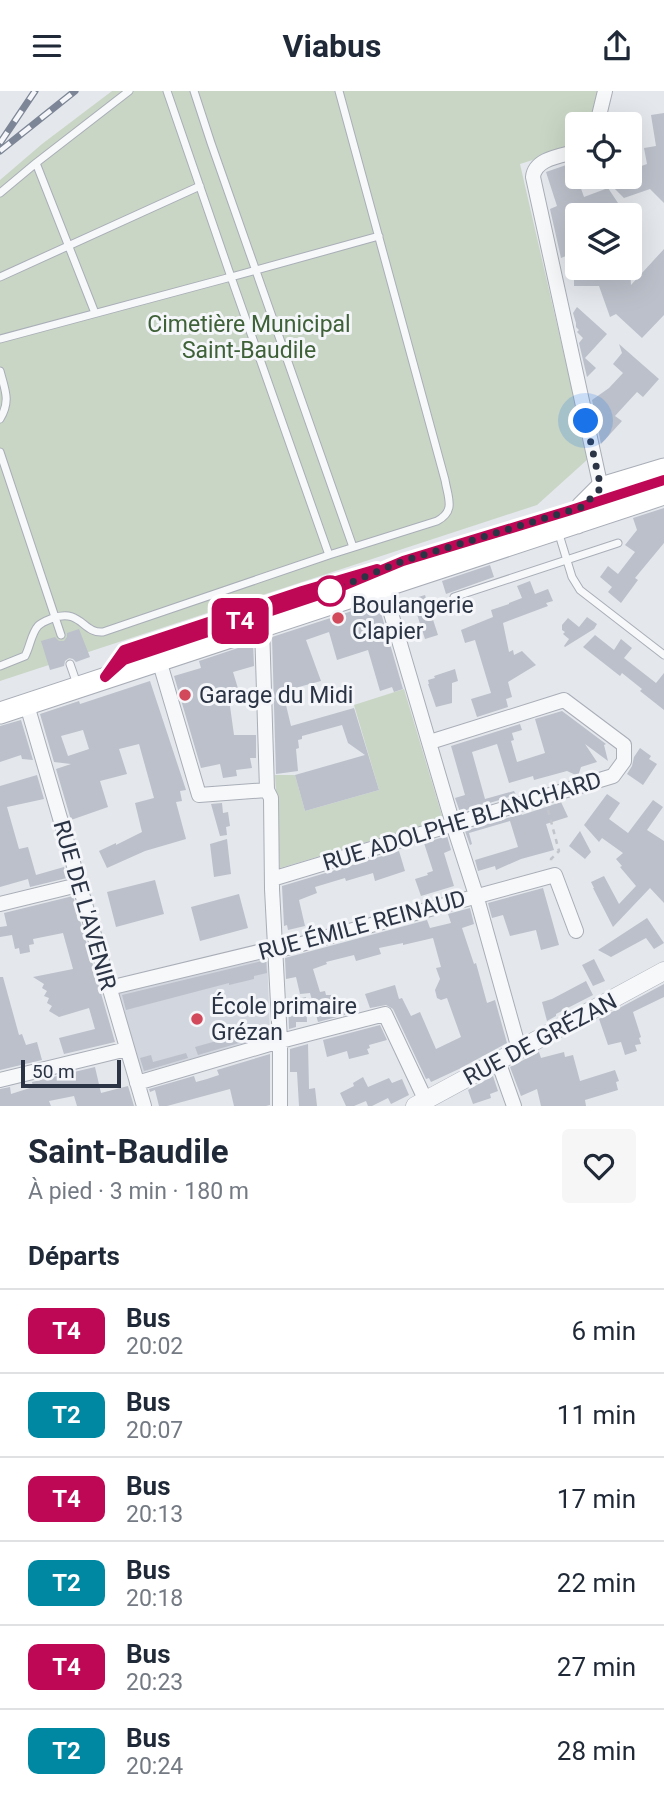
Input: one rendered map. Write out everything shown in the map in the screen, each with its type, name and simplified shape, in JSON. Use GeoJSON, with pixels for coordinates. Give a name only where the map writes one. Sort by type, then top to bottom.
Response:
{"type":"FeatureCollection","features":[{"type":"Feature","properties":{"kind":"main road"},"geometry":{"type":"LineString","coordinates":[[572,520],[601,488],[664,469]]}},
{"type":"Feature","properties":{"kind":"main road"},"geometry":{"type":"LineString","coordinates":[[0,703],[74,679],[105,677],[383,586],[572,520],[664,494]]}},
{"type":"Feature","properties":{"kind":"main road"},"geometry":{"type":"LineString","coordinates":[[0,711],[27,705],[74,679]]}},
{"type":"Feature","properties":{"kind":"street"},"geometry":{"type":"LineString","coordinates":[[600,112],[605,91]]}},
{"type":"Feature","properties":{"kind":"street"},"geometry":{"type":"LineString","coordinates":[[565,155],[540,163],[534,168],[533,177],[601,488]]}},
{"type":"Feature","properties":{"kind":"street"},"geometry":{"type":"LineString","coordinates":[[383,586],[476,895],[519,1049]]}},
{"type":"Feature","properties":{"kind":"street"},"geometry":{"type":"LineString","coordinates":[[262,626],[267,790],[271,798],[280,1106]]}},
{"type":"Feature","properties":{"kind":"street"},"geometry":{"type":"LineString","coordinates":[[159,660],[199,795],[267,790]]}},
{"type":"Feature","properties":{"kind":"street","name":"RUE ADOLPHE BLANCHARD"},"geometry":{"type":"LineString","coordinates":[[272,879],[613,776],[624,761],[624,745],[564,700],[429,742]]}},
{"type":"Feature","properties":{"kind":"street","name":"RUE DE L'AVENIR"},"geometry":{"type":"LineString","coordinates":[[27,705],[144,1106]]}},
{"type":"Feature","properties":{"kind":"street"},"geometry":{"type":"LineString","coordinates":[[555,875],[576,931]]}},
{"type":"Feature","properties":{"kind":"street","name":"RUE ÉMILE REINAUD"},"geometry":{"type":"LineString","coordinates":[[109,988],[275,948],[283,949],[555,875]]}},
{"type":"Feature","properties":{"kind":"street"},"geometry":{"type":"LineString","coordinates":[[0,904],[78,885]]}},
{"type":"Feature","properties":{"kind":"street","name":"RUE DE GRÉZAN"},"geometry":{"type":"LineString","coordinates":[[420,1103],[664,971]]}},
{"type":"Feature","properties":{"kind":"street"},"geometry":{"type":"LineString","coordinates":[[137,1083],[280,1041],[385,1014],[420,1103]]}},
{"type":"Feature","properties":{"kind":"street"},"geometry":{"type":"LineString","coordinates":[[0,1080],[127,1049]]}},
{"type":"Feature","properties":{"kind":"street"},"geometry":{"type":"LineString","coordinates":[[498,1061],[514,1106]]}},
{"type":"Feature","properties":{"kind":"lane"},"geometry":{"type":"LineString","coordinates":[[0,193],[129,91]]}},
{"type":"Feature","properties":{"kind":"lane"},"geometry":{"type":"LineString","coordinates":[[167,91],[329,555]]}},
{"type":"Feature","properties":{"kind":"lane"},"geometry":{"type":"LineString","coordinates":[[194,91],[353,547]]}},
{"type":"Feature","properties":{"kind":"lane"},"geometry":{"type":"LineString","coordinates":[[0,666],[25,656],[37,627],[55,617],[68,615],[92,630],[103,632],[437,520],[445,516],[450,508],[445,480],[339,91]]}},
{"type":"Feature","properties":{"kind":"lane"},"geometry":{"type":"LineString","coordinates":[[36,163],[95,313]]}},
{"type":"Feature","properties":{"kind":"lane"},"geometry":{"type":"LineString","coordinates":[[0,277],[200,186]]}},
{"type":"Feature","properties":{"kind":"lane"},"geometry":{"type":"LineString","coordinates":[[0,339],[379,236]]}},
{"type":"Feature","properties":{"kind":"lane"},"geometry":{"type":"LineString","coordinates":[[0,371],[7,400],[0,419]]}},
{"type":"Feature","properties":{"kind":"lane"},"geometry":{"type":"LineString","coordinates":[[0,452],[61,635]]}},
{"type":"Feature","properties":{"kind":"lane"},"geometry":{"type":"LineString","coordinates":[[105,677],[124,660],[331,591],[403,561],[572,520],[664,480]]}},
{"type":"Feature","properties":{"kind":"lane"},"geometry":{"type":"LineString","coordinates":[[572,520],[566,560],[580,590],[664,655]]}},
{"type":"Feature","properties":{"kind":"lane"},"geometry":{"type":"LineString","coordinates":[[454,597],[618,543]]}},
{"type":"Feature","properties":{"kind":"lane"},"geometry":{"type":"LineString","coordinates":[[0,711],[74,679]]}},
{"type":"Feature","properties":{"kind":"path"},"geometry":{"type":"LineString","coordinates":[[544,796],[559,851],[551,859],[555,875]]}},
{"type":"Feature","properties":{"kind":"shaded area","name":"École primaire Grézan"},"geometry":{"type":"Polygon","coordinates":[[[267,955],[270,1038],[140,1073],[117,994],[267,955]]]}},
{"type":"Feature","properties":{"kind":"green space","name":"Cimetière Municipal Saint-Baudile"},"geometry":{"type":"Polygon","coordinates":[[[112,91],[603,91],[599,112],[565,112],[565,150],[520,164],[588,459],[537,505],[0,681],[0,180],[112,91]]]}},
{"type":"Feature","properties":{"kind":"green space"},"geometry":{"type":"Polygon","coordinates":[[[404,689],[443,819],[280,868],[275,775],[295,775],[305,811],[379,790],[354,705],[404,689]]]}},
{"type":"Feature","properties":{"kind":"building"},"geometry":{"type":"Polygon","coordinates":[[[664,113],[664,203],[650,189],[624,198],[615,189],[642,189],[642,166],[647,164],[644,148],[656,146],[651,115],[664,113]]]}},
{"type":"Feature","properties":{"kind":"building"},"geometry":{"type":"Polygon","coordinates":[[[565,165],[565,189],[581,189],[584,197],[609,189],[618,203],[565,203],[565,256],[561,258],[550,209],[557,206],[546,172],[565,165]]]}},
{"type":"Feature","properties":{"kind":"building"},"geometry":{"type":"Polygon","coordinates":[[[664,249],[664,315],[642,338],[616,314],[610,317],[599,286],[574,286],[574,280],[631,280],[631,285],[636,280],[642,280],[642,273],[664,249]]]}},
{"type":"Feature","properties":{"kind":"building"},"geometry":{"type":"Polygon","coordinates":[[[577,307],[607,334],[585,358],[596,368],[587,377],[579,343],[583,338],[577,332],[579,330],[573,313],[577,307]]]}},
{"type":"Feature","properties":{"kind":"building"},"geometry":{"type":"Polygon","coordinates":[[[619,344],[659,379],[643,397],[637,392],[615,416],[622,421],[601,444],[592,400],[609,388],[623,373],[613,364],[622,353],[619,344]]]}},
{"type":"Feature","properties":{"kind":"building"},"geometry":{"type":"Polygon","coordinates":[[[664,508],[664,543],[635,578],[638,580],[621,603],[608,592],[612,587],[600,577],[608,566],[618,574],[635,552],[625,545],[637,530],[633,518],[664,508]]]}},
{"type":"Feature","properties":{"kind":"building"},"geometry":{"type":"Polygon","coordinates":[[[490,565],[494,577],[446,594],[442,581],[490,565]]]}},
{"type":"Feature","properties":{"kind":"building"},"geometry":{"type":"Polygon","coordinates":[[[530,581],[535,594],[548,589],[553,601],[546,603],[548,606],[503,623],[509,652],[513,650],[514,655],[522,651],[536,665],[508,682],[512,697],[506,699],[508,707],[477,717],[471,699],[491,693],[475,640],[465,643],[461,630],[493,617],[491,610],[522,598],[517,586],[530,581]]]}},
{"type":"Feature","properties":{"kind":"building"},"geometry":{"type":"Polygon","coordinates":[[[425,595],[438,635],[425,639],[412,599],[425,595]]]}},
{"type":"Feature","properties":{"kind":"building"},"geometry":{"type":"Polygon","coordinates":[[[379,606],[403,689],[394,692],[392,687],[380,691],[368,650],[337,660],[329,632],[306,640],[321,681],[295,688],[299,701],[286,705],[291,726],[354,708],[379,790],[305,811],[295,775],[365,755],[348,743],[342,725],[302,736],[302,739],[298,740],[299,748],[296,749],[298,771],[276,774],[272,637],[352,611],[353,614],[379,606]]]}},
{"type":"Feature","properties":{"kind":"building"},"geometry":{"type":"Polygon","coordinates":[[[587,617],[597,624],[594,629],[565,647],[569,639],[563,634],[565,632],[562,625],[568,618],[579,627],[587,617]]]}},
{"type":"Feature","properties":{"kind":"building"},"geometry":{"type":"Polygon","coordinates":[[[79,629],[90,657],[76,662],[69,658],[64,666],[50,670],[41,641],[55,637],[64,641],[67,633],[79,629]]]}},
{"type":"Feature","properties":{"kind":"building"},"geometry":{"type":"Polygon","coordinates":[[[595,635],[614,650],[621,639],[632,648],[624,658],[656,683],[664,673],[664,710],[622,673],[620,676],[583,647],[595,635]]]}},
{"type":"Feature","properties":{"kind":"building"},"geometry":{"type":"Polygon","coordinates":[[[253,643],[254,666],[233,672],[240,695],[229,699],[234,735],[256,735],[256,758],[250,758],[252,768],[236,770],[237,776],[223,778],[220,764],[201,768],[174,676],[201,668],[199,661],[253,643]]]}},
{"type":"Feature","properties":{"kind":"building"},"geometry":{"type":"Polygon","coordinates":[[[455,669],[458,681],[452,683],[452,703],[436,707],[428,680],[455,669]]]}},
{"type":"Feature","properties":{"kind":"building"},"geometry":{"type":"Polygon","coordinates":[[[150,681],[186,790],[180,791],[182,801],[176,802],[186,839],[145,851],[107,868],[99,851],[142,832],[135,803],[154,798],[139,744],[119,749],[127,774],[100,781],[108,807],[71,820],[56,769],[71,764],[54,762],[40,714],[79,701],[80,704],[150,681]],[[83,730],[61,736],[68,756],[89,749],[83,730]]]}},
{"type":"Feature","properties":{"kind":"building"},"geometry":{"type":"Polygon","coordinates":[[[562,711],[606,744],[604,745],[608,761],[585,744],[597,762],[581,767],[578,776],[567,771],[534,780],[533,776],[509,783],[497,744],[472,752],[485,799],[514,791],[516,795],[460,812],[455,798],[465,795],[451,746],[520,724],[522,730],[512,733],[514,740],[511,741],[517,762],[545,753],[535,719],[562,711]]]}},
{"type":"Feature","properties":{"kind":"building"},"geometry":{"type":"Polygon","coordinates":[[[21,720],[33,760],[22,759],[21,755],[0,762],[0,726],[21,720]]]}},
{"type":"Feature","properties":{"kind":"building"},"geometry":{"type":"Polygon","coordinates":[[[640,748],[657,764],[643,785],[627,774],[640,748]]]}},
{"type":"Feature","properties":{"kind":"building"},"geometry":{"type":"Polygon","coordinates":[[[37,775],[44,799],[7,807],[19,849],[28,847],[36,875],[64,867],[67,878],[30,887],[28,879],[0,887],[0,786],[37,775]]]}},
{"type":"Feature","properties":{"kind":"building"},"geometry":{"type":"Polygon","coordinates":[[[607,794],[620,803],[609,819],[628,833],[653,800],[663,807],[647,830],[664,841],[664,903],[650,888],[613,927],[591,882],[604,876],[619,904],[636,886],[616,859],[623,853],[602,838],[599,842],[584,825],[607,794]]]}},
{"type":"Feature","properties":{"kind":"building"},"geometry":{"type":"Polygon","coordinates":[[[561,802],[568,817],[546,824],[554,850],[521,859],[496,870],[495,866],[478,871],[475,860],[518,847],[510,821],[469,833],[470,845],[465,831],[561,802]]]}},
{"type":"Feature","properties":{"kind":"building"},"geometry":{"type":"Polygon","coordinates":[[[222,803],[223,813],[228,812],[230,826],[226,827],[227,835],[220,836],[211,804],[222,803]]]}},
{"type":"Feature","properties":{"kind":"building"},"geometry":{"type":"Polygon","coordinates":[[[580,831],[591,852],[585,859],[569,846],[580,831]]]}},
{"type":"Feature","properties":{"kind":"building"},"geometry":{"type":"Polygon","coordinates":[[[447,836],[451,850],[444,853],[454,886],[421,896],[415,879],[433,871],[424,843],[447,836]]]}},
{"type":"Feature","properties":{"kind":"building"},"geometry":{"type":"Polygon","coordinates":[[[227,839],[231,874],[214,877],[210,844],[227,839]]]}},
{"type":"Feature","properties":{"kind":"building"},"geometry":{"type":"Polygon","coordinates":[[[399,851],[405,871],[375,881],[373,873],[315,887],[317,893],[299,900],[305,926],[288,930],[287,925],[284,926],[282,886],[399,851]]]}},
{"type":"Feature","properties":{"kind":"building"},"geometry":{"type":"Polygon","coordinates":[[[155,880],[164,914],[116,927],[107,892],[155,880]]]}},
{"type":"Feature","properties":{"kind":"building"},"geometry":{"type":"Polygon","coordinates":[[[543,888],[559,945],[541,950],[536,930],[510,936],[503,915],[492,918],[488,903],[543,888]]]}},
{"type":"Feature","properties":{"kind":"building"},"geometry":{"type":"Polygon","coordinates":[[[239,894],[248,928],[200,941],[191,907],[239,894]]]}},
{"type":"Feature","properties":{"kind":"building"},"geometry":{"type":"Polygon","coordinates":[[[73,896],[115,1042],[64,1054],[59,1038],[95,1029],[89,1008],[59,1017],[49,1011],[52,1006],[47,1003],[49,998],[44,996],[47,991],[42,988],[44,984],[33,977],[73,969],[63,933],[33,939],[34,944],[29,945],[30,952],[20,954],[19,948],[15,949],[12,935],[0,937],[0,927],[7,926],[4,913],[73,896]]]}},
{"type":"Feature","properties":{"kind":"building"},"geometry":{"type":"Polygon","coordinates":[[[470,908],[474,924],[462,928],[474,964],[476,963],[487,1003],[495,1000],[507,1043],[431,1082],[429,1078],[426,1079],[393,1009],[386,1005],[370,1008],[365,994],[395,985],[399,999],[402,998],[411,1016],[420,1012],[436,1049],[461,1037],[447,998],[437,998],[435,990],[440,979],[436,968],[441,967],[433,938],[379,948],[381,954],[356,961],[354,955],[326,962],[327,964],[313,969],[320,992],[325,991],[326,995],[331,995],[334,1002],[344,999],[348,1014],[318,1022],[310,993],[300,994],[296,977],[286,979],[285,958],[427,920],[430,928],[451,923],[448,914],[470,908]]]}},
{"type":"Feature","properties":{"kind":"building"},"geometry":{"type":"Polygon","coordinates":[[[647,918],[664,943],[654,949],[646,938],[611,957],[598,950],[647,918]]]}},
{"type":"Feature","properties":{"kind":"building"},"geometry":{"type":"Polygon","coordinates":[[[594,959],[605,981],[593,986],[582,965],[594,959]]]}},
{"type":"Feature","properties":{"kind":"building"},"geometry":{"type":"Polygon","coordinates":[[[266,960],[267,973],[254,976],[254,979],[126,1010],[122,995],[266,960]]]}},
{"type":"Feature","properties":{"kind":"building"},"geometry":{"type":"Polygon","coordinates":[[[0,977],[3,977],[19,1035],[22,1034],[26,1045],[37,1042],[42,1060],[0,1070],[0,977]]]}},
{"type":"Feature","properties":{"kind":"building"},"geometry":{"type":"Polygon","coordinates":[[[586,981],[593,995],[547,1021],[542,1002],[586,981]]]}},
{"type":"Feature","properties":{"kind":"building"},"geometry":{"type":"Polygon","coordinates":[[[664,984],[664,997],[633,1012],[641,1037],[641,1044],[635,1045],[637,1051],[625,1055],[621,1042],[608,1045],[599,1019],[664,984]]]}},
{"type":"Feature","properties":{"kind":"building"},"geometry":{"type":"Polygon","coordinates":[[[306,997],[307,1022],[296,1022],[296,1027],[289,1029],[288,1001],[306,997]]]}},
{"type":"Feature","properties":{"kind":"building"},"geometry":{"type":"Polygon","coordinates":[[[380,1025],[387,1040],[369,1045],[369,1054],[349,1059],[347,1051],[327,1057],[323,1040],[380,1025]]]}},
{"type":"Feature","properties":{"kind":"building"},"geometry":{"type":"Polygon","coordinates":[[[270,1026],[270,1034],[198,1055],[195,1047],[270,1026]]]}},
{"type":"Feature","properties":{"kind":"building"},"geometry":{"type":"Polygon","coordinates":[[[308,1044],[309,1089],[315,1088],[317,1106],[299,1106],[297,1072],[290,1072],[290,1049],[308,1044]]]}},
{"type":"Feature","properties":{"kind":"building"},"geometry":{"type":"Polygon","coordinates":[[[539,1052],[541,1058],[564,1052],[565,1057],[573,1055],[580,1081],[615,1070],[619,1081],[616,1082],[618,1090],[585,1100],[586,1106],[541,1106],[537,1089],[521,1096],[510,1067],[539,1052]]]}},
{"type":"Feature","properties":{"kind":"building"},"geometry":{"type":"Polygon","coordinates":[[[186,1053],[188,1058],[144,1071],[140,1058],[151,1055],[153,1062],[186,1053]]]}},
{"type":"Feature","properties":{"kind":"building"},"geometry":{"type":"Polygon","coordinates":[[[270,1054],[270,1105],[234,1106],[230,1089],[159,1106],[155,1090],[150,1092],[149,1089],[194,1076],[196,1082],[207,1079],[219,1075],[217,1070],[270,1054]]]}},
{"type":"Feature","properties":{"kind":"building"},"geometry":{"type":"Polygon","coordinates":[[[95,1067],[101,1093],[128,1086],[134,1106],[77,1106],[74,1096],[49,1101],[51,1106],[0,1106],[0,1089],[10,1087],[11,1094],[33,1087],[32,1082],[95,1067]]]}},
{"type":"Feature","properties":{"kind":"building"},"geometry":{"type":"Polygon","coordinates":[[[493,1076],[498,1091],[490,1094],[491,1098],[473,1104],[468,1090],[493,1076]]]}},
{"type":"Feature","properties":{"kind":"building"},"geometry":{"type":"Polygon","coordinates":[[[363,1077],[368,1087],[389,1078],[392,1083],[402,1079],[409,1095],[391,1104],[388,1098],[372,1106],[368,1106],[366,1101],[346,1106],[340,1093],[354,1086],[353,1083],[363,1077]]]}},
{"type":"Feature","properties":{"kind":"railway"},"geometry":{"type":"LineString","coordinates":[[0,143],[35,91]]}},
{"type":"Feature","properties":{"kind":"railway"},"geometry":{"type":"LineString","coordinates":[[0,151],[75,91]]}},
{"type":"Feature","properties":{"kind":"bus line","name":"T4"},"geometry":{"type":"LineString","coordinates":[[377,569],[124,650],[105,677],[124,660],[331,591],[403,561],[664,480]]}},
{"type":"Feature","properties":{"kind":"place","name":"Boulangerie Clapier"},"geometry":{"type":"Point","coordinates":[338,618]}},
{"type":"Feature","properties":{"kind":"place","name":"Garage du Midi"},"geometry":{"type":"Point","coordinates":[185,695]}},
{"type":"Feature","properties":{"kind":"place","name":"École primaire Grézan"},"geometry":{"type":"Point","coordinates":[197,1019]}},
{"type":"Feature","properties":{"kind":"route"},"geometry":{"type":"LineString","coordinates":[[330,591],[403,561],[582,507],[601,488],[586,421]]}}]}
